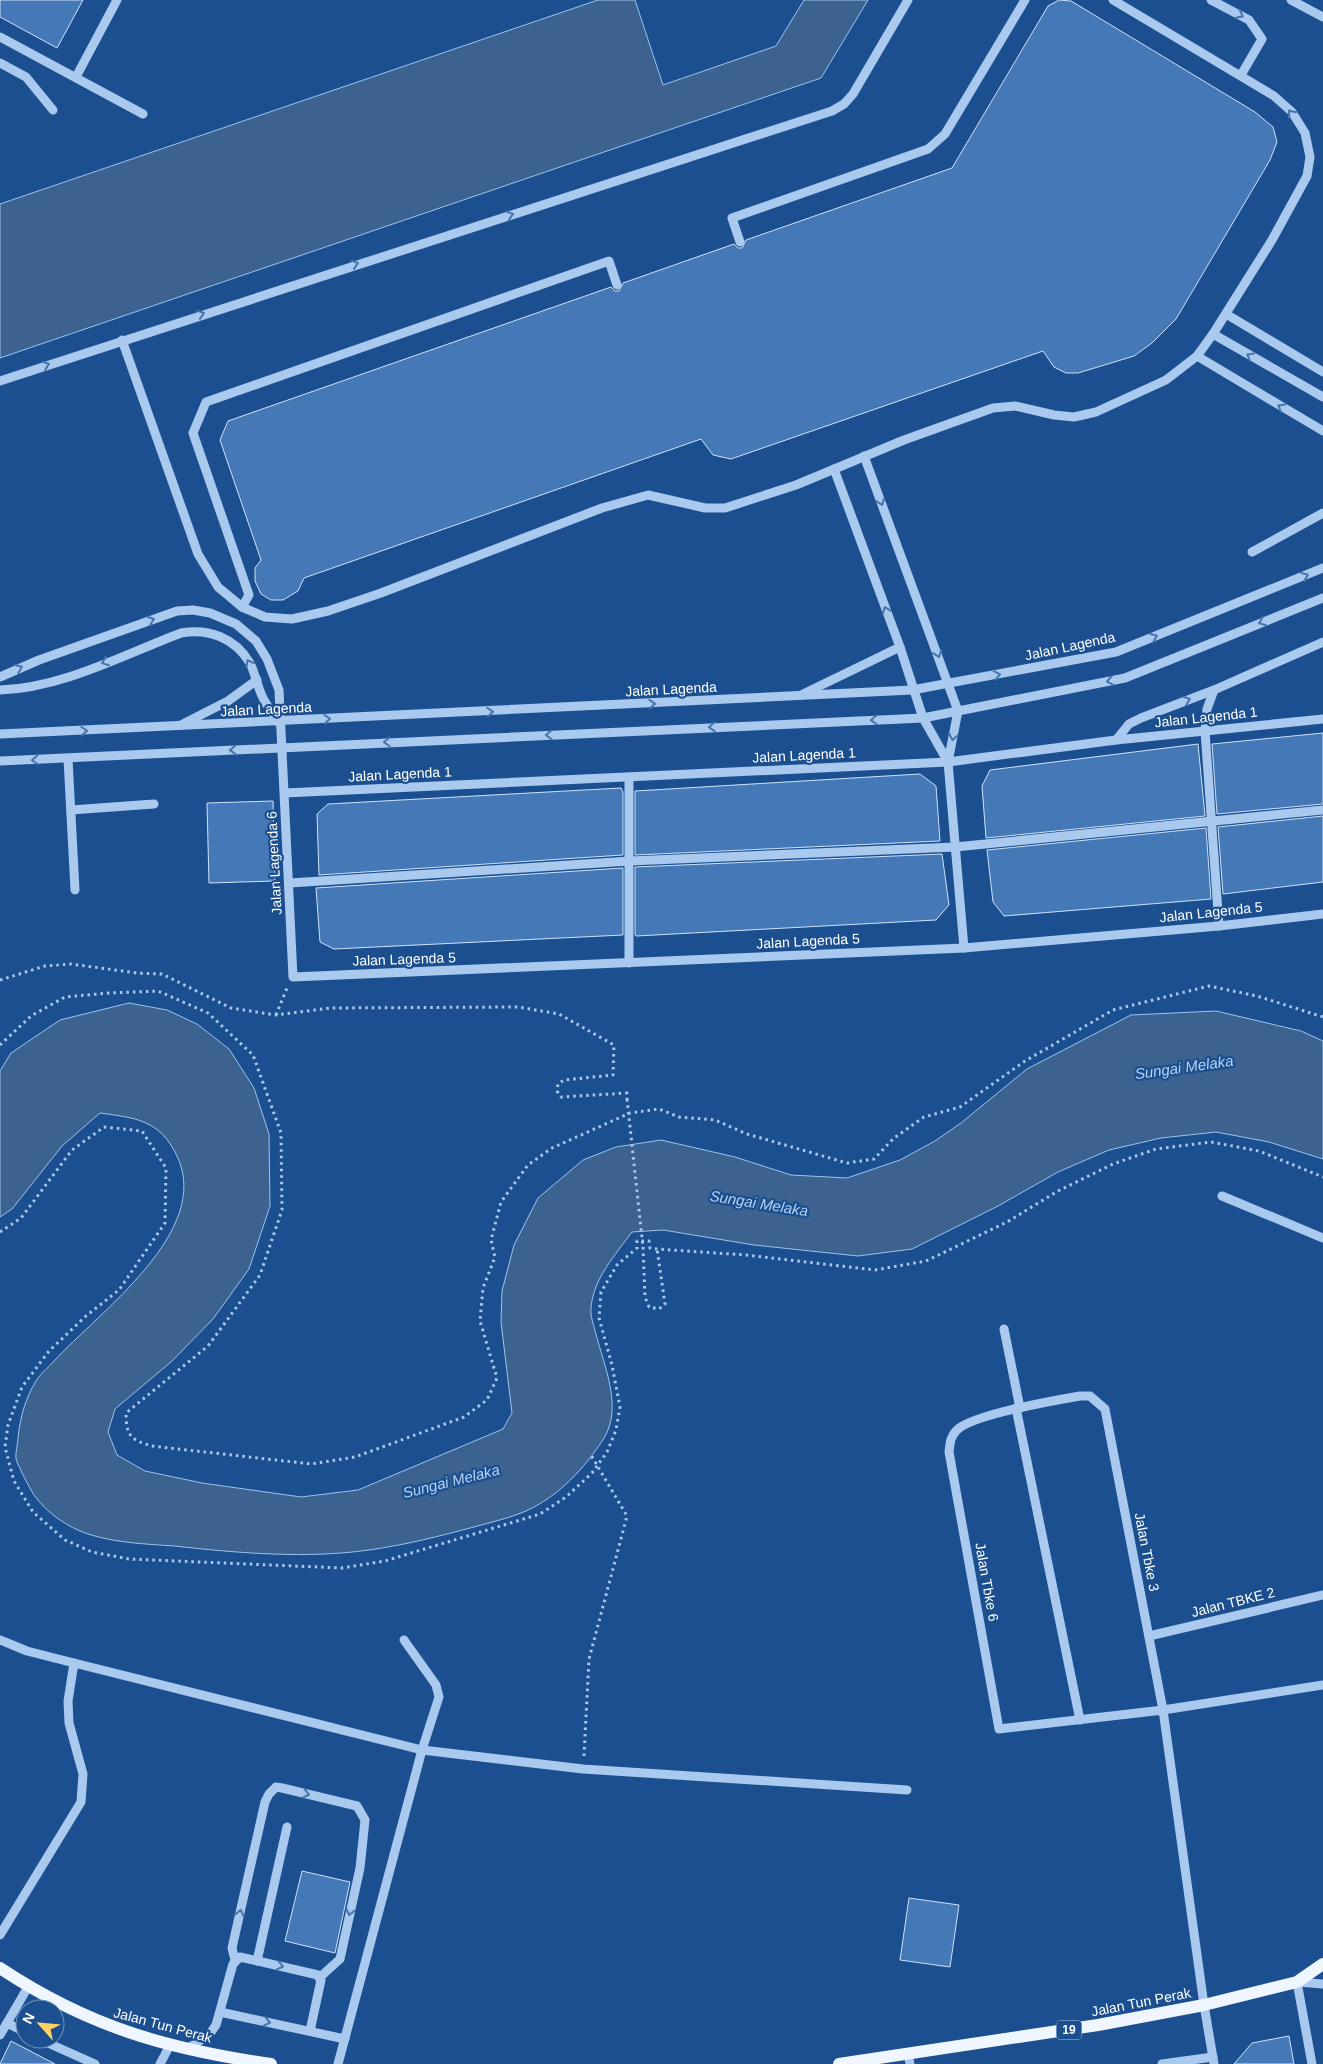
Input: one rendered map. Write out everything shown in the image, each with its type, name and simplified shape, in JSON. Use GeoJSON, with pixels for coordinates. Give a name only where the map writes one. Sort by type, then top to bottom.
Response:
{"type":"FeatureCollection","features":[{"type":"Feature","properties":{"kind":"main road","name":"Jalan Tun Perak"},"geometry":{"type":"LineString","coordinates":[[839,2064],[909,2058],[1098,2026],[1204,2005],[1297,1982],[1323,1964]]}},
{"type":"Feature","properties":{"kind":"main road","name":"Jalan Tun Perak"},"geometry":{"type":"LineString","coordinates":[[0,1968],[28,1987],[74,2012],[121,2032],[187,2049],[268,2064]]}},
{"type":"Feature","properties":{"kind":"street"},"geometry":{"type":"LineString","coordinates":[[76,77],[117,0]]}},
{"type":"Feature","properties":{"kind":"street"},"geometry":{"type":"LineString","coordinates":[[0,381],[832,111],[844,104],[853,94],[908,0]]}},
{"type":"Feature","properties":{"kind":"street"},"geometry":{"type":"LineString","coordinates":[[740,242],[732,218],[928,150],[945,134],[1025,0]]}},
{"type":"Feature","properties":{"kind":"street"},"geometry":{"type":"LineString","coordinates":[[122,340],[198,554],[218,587],[242,607],[265,617],[292,619],[328,611],[602,508],[648,495],[704,508],[725,508],[796,485],[864,456],[992,408],[1015,406],[1054,415],[1074,417],[1096,412],[1166,380],[1197,356],[1226,314],[1295,200],[1307,176],[1310,157],[1305,134],[1292,112],[1274,96],[1113,0]]}},
{"type":"Feature","properties":{"kind":"street"},"geometry":{"type":"LineString","coordinates":[[1211,0],[1249,20],[1262,39],[1241,75]]}},
{"type":"Feature","properties":{"kind":"street"},"geometry":{"type":"LineString","coordinates":[[1291,0],[1323,17]]}},
{"type":"Feature","properties":{"kind":"street"},"geometry":{"type":"LineString","coordinates":[[0,37],[143,114]]}},
{"type":"Feature","properties":{"kind":"street"},"geometry":{"type":"LineString","coordinates":[[0,63],[26,77],[53,110]]}},
{"type":"Feature","properties":{"kind":"street"},"geometry":{"type":"LineString","coordinates":[[242,607],[249,595],[193,433],[206,402],[609,261],[617,285]]}},
{"type":"Feature","properties":{"kind":"street"},"geometry":{"type":"LineString","coordinates":[[1226,314],[1323,372]]}},
{"type":"Feature","properties":{"kind":"street"},"geometry":{"type":"LineString","coordinates":[[1213,334],[1323,397]]}},
{"type":"Feature","properties":{"kind":"street"},"geometry":{"type":"LineString","coordinates":[[1197,356],[1323,431]]}},
{"type":"Feature","properties":{"kind":"street"},"geometry":{"type":"LineString","coordinates":[[864,456],[958,711],[948,762],[964,948]]}},
{"type":"Feature","properties":{"kind":"street"},"geometry":{"type":"LineString","coordinates":[[834,469],[900,647],[912,690],[923,718],[948,762]]}},
{"type":"Feature","properties":{"kind":"street"},"geometry":{"type":"LineString","coordinates":[[1252,552],[1323,513]]}},
{"type":"Feature","properties":{"kind":"street","name":"Jalan Lagenda"},"geometry":{"type":"LineString","coordinates":[[0,734],[179,727],[912,690],[1116,652],[1323,568]]}},
{"type":"Feature","properties":{"kind":"street"},"geometry":{"type":"LineString","coordinates":[[0,761],[923,718],[1125,678],[1323,598]]}},
{"type":"Feature","properties":{"kind":"street","name":"Jalan Lagenda 6"},"geometry":{"type":"LineString","coordinates":[[0,677],[39,660],[177,611],[210,613],[236,624],[256,641],[267,659],[279,690],[279,722],[290,883],[293,977]]}},
{"type":"Feature","properties":{"kind":"street"},"geometry":{"type":"LineString","coordinates":[[0,690],[27,689],[54,681],[181,633],[196,630],[214,634],[236,644],[250,663],[261,696],[279,722]]}},
{"type":"Feature","properties":{"kind":"street"},"geometry":{"type":"LineString","coordinates":[[1116,740],[1129,724],[1141,718],[1214,690],[1323,642]]}},
{"type":"Feature","properties":{"kind":"street"},"geometry":{"type":"LineString","coordinates":[[796,697],[900,647]]}},
{"type":"Feature","properties":{"kind":"street"},"geometry":{"type":"LineString","coordinates":[[179,727],[228,701],[257,680]]}},
{"type":"Feature","properties":{"kind":"street"},"geometry":{"type":"LineString","coordinates":[[1214,690],[1207,709],[1205,731],[1219,926]]}},
{"type":"Feature","properties":{"kind":"street","name":"Jalan Lagenda 1"},"geometry":{"type":"LineString","coordinates":[[285,793],[948,762],[1116,740],[1323,719]]}},
{"type":"Feature","properties":{"kind":"street"},"geometry":{"type":"LineString","coordinates":[[68,759],[75,890]]}},
{"type":"Feature","properties":{"kind":"street"},"geometry":{"type":"LineString","coordinates":[[629,777],[629,963]]}},
{"type":"Feature","properties":{"kind":"street"},"geometry":{"type":"LineString","coordinates":[[71,810],[154,804]]}},
{"type":"Feature","properties":{"kind":"street"},"geometry":{"type":"LineString","coordinates":[[290,883],[630,862],[955,848],[1323,810]]}},
{"type":"Feature","properties":{"kind":"street","name":"Jalan Lagenda 5"},"geometry":{"type":"LineString","coordinates":[[293,977],[964,948],[1219,926],[1323,914]]}},
{"type":"Feature","properties":{"kind":"street"},"geometry":{"type":"LineString","coordinates":[[1222,1196],[1323,1238]]}},
{"type":"Feature","properties":{"kind":"street"},"geometry":{"type":"LineString","coordinates":[[1004,1329],[1080,1720],[1163,1710],[1323,1685]]}},
{"type":"Feature","properties":{"kind":"street","name":"Jalan Tbke 3"},"geometry":{"type":"LineString","coordinates":[[1018,1408],[1080,1396],[1090,1396],[1105,1409],[1163,1710],[1204,2005],[1214,2060]]}},
{"type":"Feature","properties":{"kind":"street","name":"Jalan Tbke 6"},"geometry":{"type":"LineString","coordinates":[[1018,1408],[964,1424],[956,1430],[950,1441],[949,1452],[999,1729],[1080,1720]]}},
{"type":"Feature","properties":{"kind":"street","name":"Jalan TBKE 2"},"geometry":{"type":"LineString","coordinates":[[1150,1636],[1323,1595]]}},
{"type":"Feature","properties":{"kind":"street"},"geometry":{"type":"LineString","coordinates":[[0,1640],[27,1651],[422,1750],[583,1769],[908,1790]]}},
{"type":"Feature","properties":{"kind":"street"},"geometry":{"type":"LineString","coordinates":[[338,2064],[422,1750],[439,1697],[436,1685],[404,1640]]}},
{"type":"Feature","properties":{"kind":"street"},"geometry":{"type":"LineString","coordinates":[[0,1935],[81,1802],[83,1774],[69,1723],[68,1702],[74,1663]]}},
{"type":"Feature","properties":{"kind":"street"},"geometry":{"type":"LineString","coordinates":[[187,2049],[210,2035],[216,2025],[235,1960],[232,1948],[265,1802],[269,1794],[276,1787],[357,1806],[365,1820],[360,1868],[340,1959],[319,1978]]}},
{"type":"Feature","properties":{"kind":"street"},"geometry":{"type":"LineString","coordinates":[[257,1961],[287,1828]]}},
{"type":"Feature","properties":{"kind":"street"},"geometry":{"type":"LineString","coordinates":[[235,1960],[240,1957],[318,1975],[321,1980],[310,2031]]}},
{"type":"Feature","properties":{"kind":"street"},"geometry":{"type":"LineString","coordinates":[[1312,2064],[1297,1982],[1323,1984]]}},
{"type":"Feature","properties":{"kind":"street"},"geometry":{"type":"LineString","coordinates":[[0,2035],[28,1987]]}},
{"type":"Feature","properties":{"kind":"street"},"geometry":{"type":"LineString","coordinates":[[220,2012],[345,2039]]}},
{"type":"Feature","properties":{"kind":"street"},"geometry":{"type":"LineString","coordinates":[[7,2023],[15,2027]]}},
{"type":"Feature","properties":{"kind":"street"},"geometry":{"type":"LineString","coordinates":[[160,2064],[170,2045]]}},
{"type":"Feature","properties":{"kind":"street"},"geometry":{"type":"LineString","coordinates":[[61,2049],[95,2064]]}},
{"type":"Feature","properties":{"kind":"street"},"geometry":{"type":"LineString","coordinates":[[1162,2064],[1214,2060]]}},
{"type":"Feature","properties":{"kind":"path"},"geometry":{"type":"LineString","coordinates":[[0,980],[44,966],[71,964],[137,973],[162,974],[231,1008],[276,1015],[330,1008],[471,1006],[518,1007],[559,1014],[614,1045],[613,1075],[564,1080],[558,1084],[556,1091],[561,1096],[626,1093],[643,1247],[645,1297],[649,1307],[659,1309],[665,1304],[657,1249]]}},
{"type":"Feature","properties":{"kind":"path"},"geometry":{"type":"LineString","coordinates":[[276,1015],[293,977]]}},
{"type":"Feature","properties":{"kind":"path"},"geometry":{"type":"LineString","coordinates":[[0,1045],[31,1016],[65,997],[109,992],[158,991],[208,1013],[253,1055],[281,1133],[282,1210],[276,1228],[260,1274],[208,1346],[126,1414],[126,1429],[135,1441],[152,1446],[311,1464],[355,1457],[464,1417],[487,1400],[496,1378],[480,1321],[483,1288],[495,1257],[491,1240],[501,1202],[528,1165],[552,1148],[585,1132],[630,1114],[659,1109],[679,1117],[716,1120],[747,1134],[847,1163],[856,1162],[874,1159],[894,1138],[924,1116],[960,1107],[1025,1061],[1113,1010],[1209,986],[1257,996],[1323,1017]]}},
{"type":"Feature","properties":{"kind":"path"},"geometry":{"type":"LineString","coordinates":[[0,1232],[21,1218],[72,1150],[104,1127],[142,1131],[166,1168],[165,1223],[119,1290],[86,1316],[49,1351],[22,1387],[8,1425],[5,1447],[14,1481],[33,1512],[66,1540],[92,1552],[129,1559],[342,1568],[376,1563],[540,1514],[566,1498],[597,1465],[608,1452],[616,1430],[620,1407],[612,1365],[599,1318],[601,1292],[617,1265],[636,1248],[637,1241],[649,1240],[650,1248],[657,1249],[746,1255],[875,1270],[926,1261],[1007,1222],[1058,1191],[1113,1164],[1156,1149],[1211,1142],[1259,1151],[1323,1177]]}},
{"type":"Feature","properties":{"kind":"path"},"geometry":{"type":"LineString","coordinates":[[583,1769],[589,1659],[627,1516],[591,1455]]}},
{"type":"Feature","properties":{"kind":"water"},"geometry":{"type":"Polygon","coordinates":[[[598,0],[635,0],[663,85],[776,46],[804,0],[868,0],[821,78],[0,358],[0,204],[598,0]]]}},
{"type":"Feature","properties":{"kind":"water","name":"Sungai Melaka"},"geometry":{"type":"Polygon","coordinates":[[[129,1003],[167,1010],[197,1024],[229,1049],[254,1088],[269,1134],[270,1206],[249,1269],[213,1319],[172,1361],[115,1409],[108,1432],[117,1455],[145,1471],[202,1483],[301,1497],[358,1490],[503,1429],[512,1413],[501,1322],[502,1291],[514,1245],[538,1198],[583,1160],[616,1147],[661,1140],[735,1157],[791,1175],[847,1178],[900,1160],[935,1141],[961,1123],[1027,1069],[1131,1015],[1216,1011],[1301,1031],[1323,1041],[1323,1159],[1269,1142],[1216,1132],[1161,1138],[1109,1150],[1058,1172],[998,1206],[912,1249],[858,1256],[754,1245],[663,1230],[632,1232],[601,1277],[596,1287],[591,1308],[592,1321],[610,1386],[612,1413],[609,1426],[597,1449],[580,1470],[560,1489],[538,1505],[507,1518],[435,1537],[382,1548],[345,1553],[272,1554],[142,1544],[88,1534],[58,1519],[34,1495],[16,1459],[16,1454],[26,1402],[38,1378],[122,1294],[146,1268],[166,1241],[179,1213],[184,1184],[177,1156],[163,1135],[155,1128],[136,1119],[100,1113],[62,1146],[12,1209],[0,1217],[0,1071],[11,1053],[60,1020],[129,1003]]]}},
{"type":"Feature","properties":{"kind":"building"},"geometry":{"type":"Polygon","coordinates":[[[0,0],[83,0],[57,48],[0,17],[0,0]]]}},
{"type":"Feature","properties":{"kind":"building"},"geometry":{"type":"Polygon","coordinates":[[[1059,0],[1071,1],[1255,112],[1273,127],[1277,142],[1270,160],[1176,319],[1152,343],[1134,356],[1078,373],[1066,373],[1054,367],[1043,351],[731,459],[713,455],[701,439],[304,578],[298,591],[283,600],[271,600],[261,594],[255,581],[255,568],[261,560],[220,440],[228,421],[611,287],[615,291],[619,291],[623,283],[734,244],[738,248],[742,248],[746,240],[952,168],[1048,6],[1059,0]]]}},
{"type":"Feature","properties":{"kind":"building"},"geometry":{"type":"Polygon","coordinates":[[[1323,733],[1323,804],[1217,814],[1212,744],[1323,733]]]}},
{"type":"Feature","properties":{"kind":"building"},"geometry":{"type":"Polygon","coordinates":[[[1198,744],[1205,816],[986,838],[982,786],[990,770],[1198,744]]]}},
{"type":"Feature","properties":{"kind":"building"},"geometry":{"type":"Polygon","coordinates":[[[920,774],[936,786],[940,841],[635,855],[635,791],[920,774]]]}},
{"type":"Feature","properties":{"kind":"building"},"geometry":{"type":"Polygon","coordinates":[[[621,788],[623,792],[623,855],[319,875],[317,814],[328,804],[621,788]]]}},
{"type":"Feature","properties":{"kind":"building"},"geometry":{"type":"Polygon","coordinates":[[[273,801],[275,881],[209,883],[207,803],[273,801]]]}},
{"type":"Feature","properties":{"kind":"building"},"geometry":{"type":"Polygon","coordinates":[[[1323,816],[1323,882],[1223,894],[1218,827],[1323,816]]]}},
{"type":"Feature","properties":{"kind":"building"},"geometry":{"type":"Polygon","coordinates":[[[1206,828],[1211,899],[1004,916],[993,902],[987,850],[1206,828]]]}},
{"type":"Feature","properties":{"kind":"building"},"geometry":{"type":"Polygon","coordinates":[[[942,854],[949,905],[936,920],[636,936],[635,934],[635,867],[942,854]]]}},
{"type":"Feature","properties":{"kind":"building"},"geometry":{"type":"Polygon","coordinates":[[[623,868],[623,935],[334,949],[320,942],[316,888],[623,868]]]}},
{"type":"Feature","properties":{"kind":"building"},"geometry":{"type":"Polygon","coordinates":[[[302,1871],[350,1882],[335,1953],[285,1941],[302,1871]]]}},
{"type":"Feature","properties":{"kind":"building"},"geometry":{"type":"Polygon","coordinates":[[[909,1898],[959,1905],[950,1967],[900,1960],[909,1898]]]}},
{"type":"Feature","properties":{"kind":"building"},"geometry":{"type":"Polygon","coordinates":[[[1289,2036],[1294,2064],[1234,2064],[1252,2043],[1289,2036]]]}},
{"type":"Feature","properties":{"kind":"building"},"geometry":{"type":"Polygon","coordinates":[[[11,2041],[15,2043],[15,2049],[26,2049],[55,2064],[0,2064],[11,2041]]]}}]}
